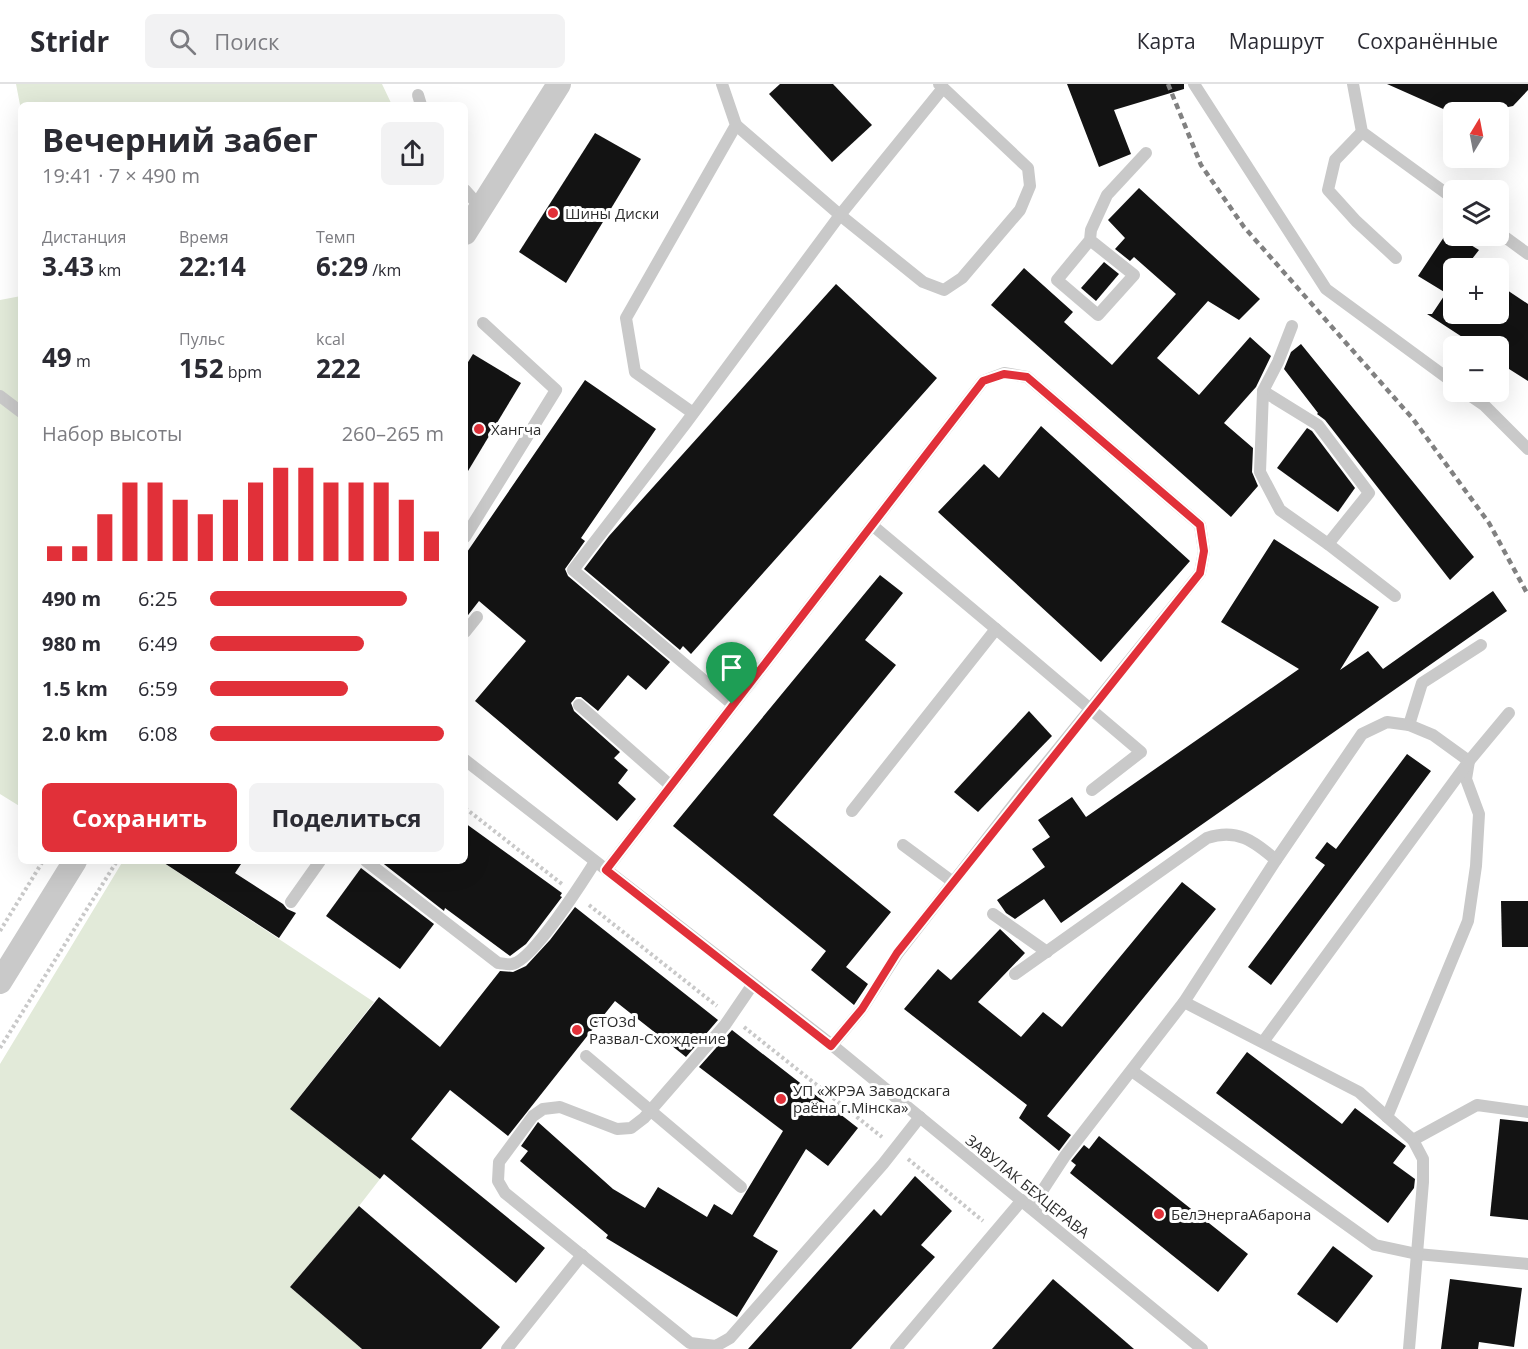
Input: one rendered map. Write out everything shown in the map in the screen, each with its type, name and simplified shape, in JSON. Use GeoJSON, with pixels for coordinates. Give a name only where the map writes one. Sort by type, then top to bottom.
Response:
{"type":"FeatureCollection","features":[{"type":"Feature","properties":{"kind":"street"},"geometry":{"type":"LineString","coordinates":[[468,220],[473,199],[559,84]]}},
{"type":"Feature","properties":{"kind":"street"},"geometry":{"type":"LineString","coordinates":[[0,982],[73,864]]}},
{"type":"Feature","properties":{"kind":"lane"},"geometry":{"type":"LineString","coordinates":[[722,84],[736,125],[840,215],[923,282],[944,290],[962,278],[1020,210],[1030,186],[1028,168],[941,86],[840,215],[573,570],[732,704]]}},
{"type":"Feature","properties":{"kind":"lane"},"geometry":{"type":"LineString","coordinates":[[1194,84],[1326,289],[1443,375]]}},
{"type":"Feature","properties":{"kind":"lane"},"geometry":{"type":"LineString","coordinates":[[1353,84],[1362,132],[1443,191]]}},
{"type":"Feature","properties":{"kind":"lane"},"geometry":{"type":"LineString","coordinates":[[693,413],[634,372],[626,318],[736,125]]}},
{"type":"Feature","properties":{"kind":"lane"},"geometry":{"type":"LineString","coordinates":[[1362,132],[1335,160],[1328,190],[1356,221],[1396,258]]}},
{"type":"Feature","properties":{"kind":"lane"},"geometry":{"type":"LineString","coordinates":[[1090,240],[1134,275],[1098,315],[1057,280],[1090,240],[1091,230],[1107,195],[1146,153]]}},
{"type":"Feature","properties":{"kind":"lane"},"geometry":{"type":"LineString","coordinates":[[1509,240],[1528,254]]}},
{"type":"Feature","properties":{"kind":"lane"},"geometry":{"type":"LineString","coordinates":[[468,532],[555,390],[483,323]]}},
{"type":"Feature","properties":{"kind":"lane"},"geometry":{"type":"LineString","coordinates":[[1292,326],[1278,362],[1263,391],[1260,472],[1280,510],[1395,596]]}},
{"type":"Feature","properties":{"kind":"lane"},"geometry":{"type":"LineString","coordinates":[[370,864],[498,963],[513,964],[527,955],[570,900],[670,785],[983,381],[1004,374],[1027,377],[1200,525],[1204,551],[1200,573],[897,953],[862,1009],[831,1046]]}},
{"type":"Feature","properties":{"kind":"lane"},"geometry":{"type":"LineString","coordinates":[[1263,391],[1318,425],[1369,493],[1328,544]]}},
{"type":"Feature","properties":{"kind":"lane"},"geometry":{"type":"LineString","coordinates":[[0,396],[18,410]]}},
{"type":"Feature","properties":{"kind":"lane"},"geometry":{"type":"LineString","coordinates":[[1480,402],[1528,449]]}},
{"type":"Feature","properties":{"kind":"lane"},"geometry":{"type":"LineString","coordinates":[[872,525],[1141,752],[1092,790]]}},
{"type":"Feature","properties":{"kind":"lane"},"geometry":{"type":"LineString","coordinates":[[468,629],[477,617]]}},
{"type":"Feature","properties":{"kind":"lane"},"geometry":{"type":"LineString","coordinates":[[852,811],[996,629]]}},
{"type":"Feature","properties":{"kind":"lane"},"geometry":{"type":"LineString","coordinates":[[1409,725],[1422,683],[1481,645]]}},
{"type":"Feature","properties":{"kind":"lane"},"geometry":{"type":"LineString","coordinates":[[579,705],[670,785]]}},
{"type":"Feature","properties":{"kind":"lane"},"geometry":{"type":"LineString","coordinates":[[1263,1042],[1469,761],[1509,713]]}},
{"type":"Feature","properties":{"kind":"lane"},"geometry":{"type":"LineString","coordinates":[[896,1349],[1026,1204],[1132,1071],[1184,1002],[1276,860],[1362,734],[1387,722],[1409,725],[1433,735],[1469,761]]}},
{"type":"Feature","properties":{"kind":"lane"},"geometry":{"type":"LineString","coordinates":[[1387,1117],[1468,921],[1476,866],[1479,814],[1466,779],[1469,761]]}},
{"type":"Feature","properties":{"kind":"lane","name":"ЗАВУЛАК БЕХЦЕРАВА"},"geometry":{"type":"LineString","coordinates":[[468,762],[920,1117],[1202,1349]]}},
{"type":"Feature","properties":{"kind":"lane"},"geometry":{"type":"LineString","coordinates":[[1015,974],[1207,838],[1222,833],[1238,836],[1259,846],[1276,860]]}},
{"type":"Feature","properties":{"kind":"lane"},"geometry":{"type":"LineString","coordinates":[[903,845],[953,882]]}},
{"type":"Feature","properties":{"kind":"lane"},"geometry":{"type":"LineString","coordinates":[[291,902],[318,864]]}},
{"type":"Feature","properties":{"kind":"lane"},"geometry":{"type":"LineString","coordinates":[[993,914],[1047,952]]}},
{"type":"Feature","properties":{"kind":"lane"},"geometry":{"type":"LineString","coordinates":[[753,984],[725,1025],[650,1111],[631,1128],[617,1129],[560,1107],[543,1109],[533,1116],[499,1162],[498,1181],[505,1193],[690,1343],[716,1346],[730,1338],[883,1164],[920,1117]]}},
{"type":"Feature","properties":{"kind":"lane"},"geometry":{"type":"LineString","coordinates":[[1184,1002],[1359,1092],[1413,1140],[1423,1159],[1423,1182],[1409,1349]]}},
{"type":"Feature","properties":{"kind":"lane"},"geometry":{"type":"LineString","coordinates":[[586,1056],[741,1187]]}},
{"type":"Feature","properties":{"kind":"lane"},"geometry":{"type":"LineString","coordinates":[[1132,1071],[1375,1245],[1417,1254],[1528,1264]]}},
{"type":"Feature","properties":{"kind":"lane"},"geometry":{"type":"LineString","coordinates":[[1413,1140],[1477,1105],[1528,1112]]}},
{"type":"Feature","properties":{"kind":"lane"},"geometry":{"type":"LineString","coordinates":[[507,1349],[582,1255]]}},
{"type":"Feature","properties":{"kind":"path"},"geometry":{"type":"LineString","coordinates":[[0,931],[41,864]]}},
{"type":"Feature","properties":{"kind":"path"},"geometry":{"type":"LineString","coordinates":[[0,1048],[115,864]]}},
{"type":"Feature","properties":{"kind":"green space"},"geometry":{"type":"Polygon","coordinates":[[[16,84],[382,84],[391,102],[19,102],[16,84]]]}},
{"type":"Feature","properties":{"kind":"green space"},"geometry":{"type":"Polygon","coordinates":[[[18,297],[18,805],[0,794],[0,300],[18,297]]]}},
{"type":"Feature","properties":{"kind":"green space"},"geometry":{"type":"Polygon","coordinates":[[[121,864],[166,864],[374,1002],[290,1109],[380,1179],[290,1287],[362,1349],[0,1349],[0,1064],[121,864]]]}},
{"type":"Feature","properties":{"kind":"building"},"geometry":{"type":"Polygon","coordinates":[[[780,84],[833,84],[872,125],[832,162],[769,94],[780,84]]]}},
{"type":"Feature","properties":{"kind":"building"},"geometry":{"type":"Polygon","coordinates":[[[1067,84],[1184,84],[1184,89],[1114,110],[1131,154],[1099,167],[1067,84]]]}},
{"type":"Feature","properties":{"kind":"building"},"geometry":{"type":"Polygon","coordinates":[[[1387,84],[1528,84],[1528,90],[1513,106],[1509,107],[1509,102],[1443,102],[1443,109],[1387,84]]]}},
{"type":"Feature","properties":{"kind":"building"},"geometry":{"type":"Polygon","coordinates":[[[595,133],[641,159],[566,283],[519,252],[595,133]]]}},
{"type":"Feature","properties":{"kind":"building"},"geometry":{"type":"Polygon","coordinates":[[[1139,188],[1260,299],[1239,320],[1208,301],[1157,358],[1199,395],[1250,337],[1271,356],[1256,387],[1224,423],[1253,448],[1252,472],[1258,486],[1231,517],[991,305],[1024,268],[1073,312],[1064,322],[1112,365],[1176,294],[1134,257],[1130,261],[1115,249],[1125,238],[1108,220],[1139,188]]]}},
{"type":"Feature","properties":{"kind":"building"},"geometry":{"type":"Polygon","coordinates":[[[1443,238],[1443,246],[1472,246],[1479,250],[1473,258],[1443,258],[1443,291],[1418,276],[1443,238]]]}},
{"type":"Feature","properties":{"kind":"building"},"geometry":{"type":"Polygon","coordinates":[[[1104,262],[1119,274],[1096,301],[1081,288],[1104,262]]]}},
{"type":"Feature","properties":{"kind":"building"},"geometry":{"type":"Polygon","coordinates":[[[836,284],[937,378],[691,654],[683,646],[680,650],[584,569],[609,536],[836,284]]]}},
{"type":"Feature","properties":{"kind":"building"},"geometry":{"type":"Polygon","coordinates":[[[1509,291],[1528,304],[1528,381],[1509,369],[1509,336],[1461,336],[1427,314],[1432,314],[1443,298],[1443,324],[1509,324],[1509,291]]]}},
{"type":"Feature","properties":{"kind":"building"},"geometry":{"type":"Polygon","coordinates":[[[1301,344],[1474,557],[1450,580],[1325,420],[1317,414],[1284,369],[1291,352],[1301,344]]]}},
{"type":"Feature","properties":{"kind":"building","name":"Хангча"},"geometry":{"type":"Polygon","coordinates":[[[473,354],[521,383],[468,471],[468,362],[473,354]]]}},
{"type":"Feature","properties":{"kind":"building"},"geometry":{"type":"Polygon","coordinates":[[[585,380],[656,429],[581,538],[585,541],[565,569],[568,576],[670,662],[646,690],[628,675],[598,711],[581,697],[576,697],[571,703],[574,711],[620,752],[614,758],[628,770],[618,783],[636,799],[617,821],[475,701],[526,641],[479,601],[468,615],[468,551],[585,380]]]}},
{"type":"Feature","properties":{"kind":"building"},"geometry":{"type":"Polygon","coordinates":[[[1041,426],[1190,561],[1101,662],[938,512],[984,464],[999,478],[1041,426]]]}},
{"type":"Feature","properties":{"kind":"building"},"geometry":{"type":"Polygon","coordinates":[[[1307,428],[1312,431],[1355,488],[1338,512],[1277,468],[1307,428]]]}},
{"type":"Feature","properties":{"kind":"building"},"geometry":{"type":"Polygon","coordinates":[[[1274,539],[1379,607],[1340,670],[1368,651],[1383,669],[1493,591],[1507,611],[1061,923],[1044,899],[1015,919],[1006,913],[997,900],[1045,867],[1032,849],[1050,837],[1038,820],[1072,797],[1086,817],[1299,669],[1221,622],[1274,539]]]}},
{"type":"Feature","properties":{"kind":"building"},"geometry":{"type":"Polygon","coordinates":[[[880,575],[903,593],[865,640],[896,665],[773,815],[891,912],[846,967],[868,984],[854,1005],[811,970],[826,951],[673,826],[880,575]]]}},
{"type":"Feature","properties":{"kind":"building"},"geometry":{"type":"Polygon","coordinates":[[[1029,711],[1052,736],[978,812],[954,792],[1029,711]]]}},
{"type":"Feature","properties":{"kind":"building"},"geometry":{"type":"Polygon","coordinates":[[[1407,754],[1431,771],[1271,985],[1248,967],[1325,865],[1315,858],[1327,842],[1336,849],[1407,754]]]}},
{"type":"Feature","properties":{"kind":"building"},"geometry":{"type":"Polygon","coordinates":[[[468,825],[562,893],[560,896],[562,897],[526,944],[510,956],[445,908],[444,911],[384,864],[468,864],[468,825]]]}},
{"type":"Feature","properties":{"kind":"building"},"geometry":{"type":"Polygon","coordinates":[[[166,864],[241,864],[235,873],[296,913],[279,938],[166,864]]]}},
{"type":"Feature","properties":{"kind":"building"},"geometry":{"type":"Polygon","coordinates":[[[361,868],[434,924],[400,969],[326,916],[361,868]]]}},
{"type":"Feature","properties":{"kind":"building"},"geometry":{"type":"Polygon","coordinates":[[[1182,882],[1216,909],[1047,1116],[1071,1135],[1059,1151],[1019,1118],[1027,1105],[904,1009],[938,969],[951,980],[1000,929],[1025,953],[978,1002],[1021,1037],[1043,1012],[1062,1027],[1182,882]]]}},
{"type":"Feature","properties":{"kind":"building"},"geometry":{"type":"Polygon","coordinates":[[[1501,901],[1528,901],[1528,947],[1502,947],[1501,901]]]}},
{"type":"Feature","properties":{"kind":"building"},"geometry":{"type":"Polygon","coordinates":[[[575,907],[718,1020],[686,1057],[615,1001],[508,1136],[450,1090],[411,1139],[545,1248],[516,1283],[384,1174],[380,1179],[290,1109],[379,997],[440,1047],[500,971],[513,972],[526,966],[550,940],[575,907]]]}},
{"type":"Feature","properties":{"kind":"building"},"geometry":{"type":"Polygon","coordinates":[[[732,1030],[858,1128],[828,1166],[806,1149],[753,1236],[778,1251],[737,1317],[606,1238],[608,1235],[520,1161],[528,1151],[521,1146],[538,1122],[613,1189],[645,1208],[658,1187],[707,1217],[714,1204],[732,1215],[783,1131],[699,1067],[732,1030]]]}},
{"type":"Feature","properties":{"kind":"building"},"geometry":{"type":"Polygon","coordinates":[[[1247,1052],[1342,1124],[1355,1108],[1406,1146],[1393,1163],[1415,1179],[1414,1188],[1388,1223],[1216,1093],[1247,1052]]]}},
{"type":"Feature","properties":{"kind":"building"},"geometry":{"type":"Polygon","coordinates":[[[1500,1119],[1528,1122],[1528,1220],[1490,1216],[1500,1119]]]}},
{"type":"Feature","properties":{"kind":"building","name":"БелЭнергаАбарона"},"geometry":{"type":"Polygon","coordinates":[[[1099,1136],[1248,1254],[1218,1292],[1070,1173],[1076,1165],[1071,1161],[1084,1145],[1089,1149],[1099,1136]]]}},
{"type":"Feature","properties":{"kind":"building"},"geometry":{"type":"Polygon","coordinates":[[[915,1176],[952,1211],[921,1245],[935,1257],[851,1349],[748,1349],[874,1209],[881,1216],[915,1176]]]}},
{"type":"Feature","properties":{"kind":"building"},"geometry":{"type":"Polygon","coordinates":[[[359,1206],[500,1327],[481,1349],[362,1349],[290,1287],[359,1206]]]}},
{"type":"Feature","properties":{"kind":"building"},"geometry":{"type":"Polygon","coordinates":[[[1333,1246],[1373,1276],[1337,1323],[1297,1294],[1333,1246]]]}},
{"type":"Feature","properties":{"kind":"building"},"geometry":{"type":"Polygon","coordinates":[[[1053,1279],[1134,1349],[992,1349],[1053,1279]]]}},
{"type":"Feature","properties":{"kind":"building"},"geometry":{"type":"Polygon","coordinates":[[[1450,1279],[1522,1288],[1514,1347],[1479,1342],[1478,1349],[1441,1349],[1450,1279]]]}},
{"type":"Feature","properties":{"kind":"railway"},"geometry":{"type":"LineString","coordinates":[[1168,84],[1201,165],[1244,227],[1413,419],[1489,523],[1528,595]]}},
{"type":"Feature","properties":{"kind":"place","name":"Шины Диски"},"geometry":{"type":"Point","coordinates":[553,213]}},
{"type":"Feature","properties":{"kind":"place","name":"Хангча"},"geometry":{"type":"Point","coordinates":[479,429]}},
{"type":"Feature","properties":{"kind":"place","name":"СТО3d Развал-Схождение"},"geometry":{"type":"Point","coordinates":[577,1030]}},
{"type":"Feature","properties":{"kind":"place","name":"УП «ЖРЭА Заводскага раёна г.Мінска»"},"geometry":{"type":"Point","coordinates":[781,1099]}},
{"type":"Feature","properties":{"kind":"place","name":"БелЭнергаАбарона"},"geometry":{"type":"Point","coordinates":[1159,1214]}},
{"type":"Feature","properties":{"kind":"route"},"geometry":{"type":"LineString","coordinates":[[1004,374],[1027,377],[1200,525],[1204,551],[1200,573],[897,953],[862,1009],[831,1046],[606,870],[732,704],[983,381],[1004,374]]}}]}
